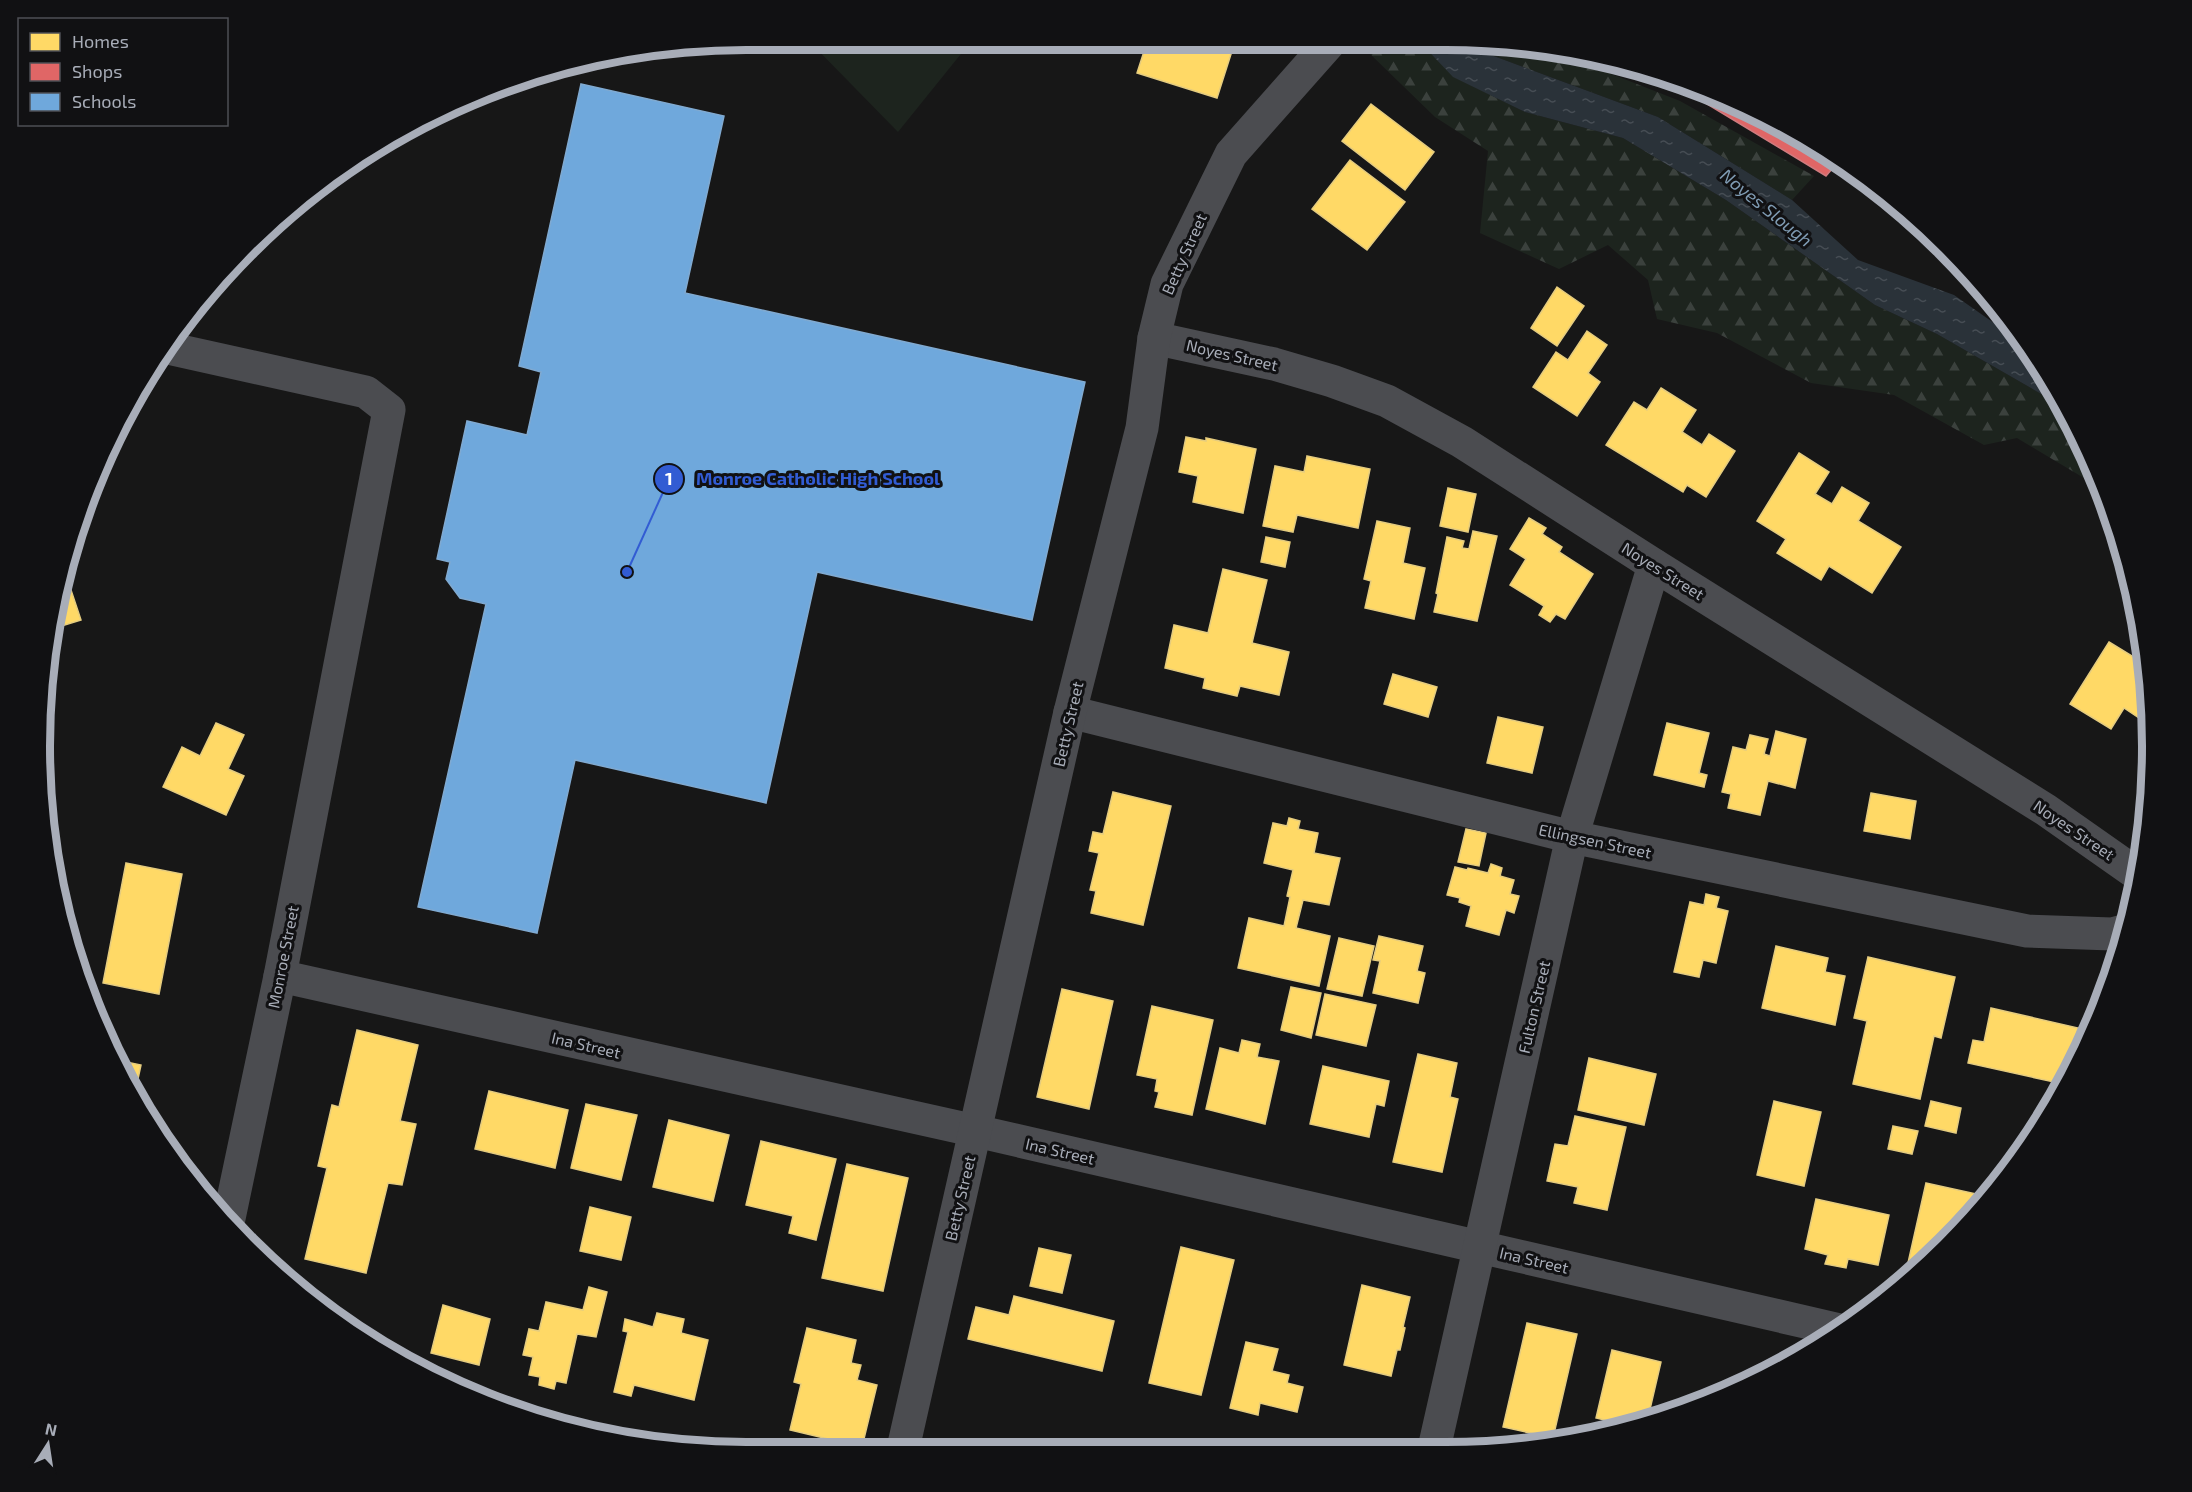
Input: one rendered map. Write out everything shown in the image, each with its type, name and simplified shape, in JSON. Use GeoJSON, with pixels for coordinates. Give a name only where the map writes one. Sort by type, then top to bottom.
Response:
{"type":"FeatureCollection","features":[{"type":"Feature","properties":{"kind":"street","name":"Betty Street"},"geometry":{"type":"LineString","coordinates":[[905,1442],[1070,712],[1142,428],[1154,338],[1167,284],[1231,154],[1323,50]]}},
{"type":"Feature","properties":{"kind":"street","name":"Noyes Street"},"geometry":{"type":"LineString","coordinates":[[1154,338],[1274,364],[1332,381],[1387,401],[1462,442],[2046,810],[2131,870]]}},
{"type":"Feature","properties":{"kind":"street","name":"Monroe Street"},"geometry":{"type":"LineString","coordinates":[[174,349],[366,392],[389,410],[337,691],[230,1213]]}},
{"type":"Feature","properties":{"kind":"street","name":"Fulton Street"},"geometry":{"type":"LineString","coordinates":[[1436,1442],[1572,837],[1654,565]]}},
{"type":"Feature","properties":{"kind":"street","name":"Ellingsen Street"},"geometry":{"type":"LineString","coordinates":[[1070,712],[1572,837],[2027,931],[2117,933]]}},
{"type":"Feature","properties":{"kind":"street","name":"Ina Street"},"geometry":{"type":"LineString","coordinates":[[280,976],[976,1131],[1829,1327]]}},
{"type":"Feature","properties":{"kind":"green space"},"geometry":{"type":"Polygon","coordinates":[[[818,50],[964,50],[898,132],[818,50]]]}},
{"type":"Feature","properties":{"kind":"green space"},"geometry":{"type":"Polygon","coordinates":[[[1366,50],[1428,50],[1454,77],[1525,112],[1623,138],[1726,200],[1875,305],[1937,334],[2050,400],[2071,438],[2090,482],[2017,438],[1984,445],[1894,395],[1811,383],[1717,333],[1657,319],[1648,280],[1608,245],[1559,269],[1480,233],[1488,151],[1435,117],[1366,50]]]}},
{"type":"Feature","properties":{"kind":"green space"},"geometry":{"type":"Polygon","coordinates":[[[1483,52],[1537,55],[1586,64],[1680,101],[1814,176],[1792,200],[1658,117],[1483,52]]]}},
{"type":"Feature","properties":{"kind":"water","name":"Noyes Slough"},"geometry":{"type":"Polygon","coordinates":[[[1427,50],[1482,51],[1658,117],[1792,200],[1858,260],[1954,295],[2005,331],[2050,400],[1937,334],[1875,305],[1726,200],[1623,138],[1525,112],[1453,77],[1427,50]]]}},
{"type":"Feature","properties":{"kind":"building: Homes"},"geometry":{"type":"Polygon","coordinates":[[[1144,50],[1232,51],[1217,98],[1137,73],[1144,50]]]}},
{"type":"Feature","properties":{"kind":"building: Homes"},"geometry":{"type":"Polygon","coordinates":[[[1371,104],[1434,152],[1405,190],[1342,141],[1371,104]]]}},
{"type":"Feature","properties":{"kind":"building: Homes"},"geometry":{"type":"Polygon","coordinates":[[[1350,160],[1405,202],[1367,250],[1312,209],[1350,160]]]}},
{"type":"Feature","properties":{"kind":"building: Homes"},"geometry":{"type":"Polygon","coordinates":[[[1557,287],[1584,306],[1557,346],[1531,328],[1557,287]]]}},
{"type":"Feature","properties":{"kind":"building: Homes"},"geometry":{"type":"Polygon","coordinates":[[[1587,331],[1607,345],[1588,373],[1600,382],[1577,416],[1533,387],[1556,352],[1568,360],[1587,331]]]}},
{"type":"Feature","properties":{"kind":"building: Homes"},"geometry":{"type":"Polygon","coordinates":[[[1661,388],[1696,410],[1682,432],[1702,445],[1709,434],[1735,451],[1706,497],[1687,485],[1683,492],[1606,445],[1634,402],[1647,410],[1661,388]]]}},
{"type":"Feature","properties":{"kind":"building: Homes"},"geometry":{"type":"Polygon","coordinates":[[[1186,437],[1206,441],[1206,438],[1256,449],[1243,513],[1193,502],[1198,476],[1179,472],[1186,437]]]}},
{"type":"Feature","properties":{"kind":"building: Homes"},"geometry":{"type":"Polygon","coordinates":[[[1799,453],[1829,472],[1815,494],[1832,504],[1842,487],[1869,503],[1858,521],[1901,547],[1872,593],[1829,566],[1821,580],[1777,553],[1786,539],[1757,521],[1799,453]]]}},
{"type":"Feature","properties":{"kind":"building: Homes"},"geometry":{"type":"Polygon","coordinates":[[[1307,456],[1370,469],[1358,528],[1297,515],[1293,532],[1263,526],[1275,466],[1304,472],[1307,456]]]}},
{"type":"Feature","properties":{"kind":"building: Homes"},"geometry":{"type":"Polygon","coordinates":[[[1448,488],[1476,494],[1468,532],[1440,526],[1448,488]]]}},
{"type":"Feature","properties":{"kind":"building: Homes"},"geometry":{"type":"Polygon","coordinates":[[[1529,518],[1546,528],[1542,534],[1562,547],[1559,552],[1593,574],[1565,619],[1556,614],[1550,622],[1539,615],[1544,606],[1510,585],[1526,559],[1510,549],[1529,518]]]}},
{"type":"Feature","properties":{"kind":"building: Homes"},"geometry":{"type":"Polygon","coordinates":[[[1377,521],[1410,528],[1403,563],[1425,568],[1414,619],[1365,608],[1371,581],[1364,579],[1377,521]]]}},
{"type":"Feature","properties":{"kind":"building: Homes"},"geometry":{"type":"Polygon","coordinates":[[[1473,531],[1497,536],[1477,621],[1434,612],[1447,537],[1464,541],[1462,548],[1469,549],[1473,531]]]}},
{"type":"Feature","properties":{"kind":"building: Homes"},"geometry":{"type":"Polygon","coordinates":[[[1266,537],[1290,542],[1285,567],[1261,562],[1266,537]]]}},
{"type":"Feature","properties":{"kind":"building: Homes"},"geometry":{"type":"Polygon","coordinates":[[[1223,569],[1267,580],[1252,643],[1289,652],[1279,695],[1240,686],[1237,696],[1203,688],[1205,678],[1165,668],[1174,625],[1208,633],[1223,569]]]}},
{"type":"Feature","properties":{"kind":"building: Homes"},"geometry":{"type":"Polygon","coordinates":[[[69,584],[81,620],[60,626],[69,584]]]}},
{"type":"Feature","properties":{"kind":"building: Homes"},"geometry":{"type":"Polygon","coordinates":[[[2109,642],[2137,659],[2141,720],[2124,708],[2111,729],[2070,704],[2109,642]]]}},
{"type":"Feature","properties":{"kind":"building: Homes"},"geometry":{"type":"Polygon","coordinates":[[[1393,674],[1437,687],[1428,717],[1384,704],[1393,674]]]}},
{"type":"Feature","properties":{"kind":"building: Homes"},"geometry":{"type":"Polygon","coordinates":[[[1498,717],[1543,727],[1532,773],[1487,763],[1498,717]]]}},
{"type":"Feature","properties":{"kind":"building: Homes"},"geometry":{"type":"Polygon","coordinates":[[[216,723],[244,735],[228,769],[244,776],[226,815],[163,787],[182,747],[200,756],[216,723]]]}},
{"type":"Feature","properties":{"kind":"building: Homes"},"geometry":{"type":"Polygon","coordinates":[[[1667,723],[1709,733],[1699,773],[1707,775],[1704,787],[1654,775],[1667,723]]]}},
{"type":"Feature","properties":{"kind":"building: Homes"},"geometry":{"type":"Polygon","coordinates":[[[1776,731],[1806,739],[1795,788],[1768,781],[1760,815],[1728,808],[1731,794],[1722,792],[1733,747],[1746,750],[1750,735],[1768,739],[1764,754],[1770,756],[1776,731]]]}},
{"type":"Feature","properties":{"kind":"building: Homes"},"geometry":{"type":"Polygon","coordinates":[[[1113,792],[1171,806],[1143,925],[1091,913],[1096,891],[1090,890],[1099,853],[1089,851],[1093,832],[1103,834],[1113,792]]]}},
{"type":"Feature","properties":{"kind":"building: Homes"},"geometry":{"type":"Polygon","coordinates":[[[1871,793],[1916,801],[1910,839],[1864,831],[1871,793]]]}},
{"type":"Feature","properties":{"kind":"building: Homes"},"geometry":{"type":"Polygon","coordinates":[[[1289,818],[1300,821],[1298,829],[1318,833],[1314,853],[1340,858],[1329,905],[1303,900],[1296,928],[1330,936],[1319,986],[1238,968],[1249,918],[1284,926],[1293,870],[1264,863],[1273,823],[1287,826],[1289,818]]]}},
{"type":"Feature","properties":{"kind":"building: Homes"},"geometry":{"type":"Polygon","coordinates":[[[1466,829],[1486,833],[1479,866],[1458,862],[1466,829]]]}},
{"type":"Feature","properties":{"kind":"building: Homes"},"geometry":{"type":"Polygon","coordinates":[[[126,863],[182,874],[159,994],[103,983],[126,863]]]}},
{"type":"Feature","properties":{"kind":"building: Homes"},"geometry":{"type":"Polygon","coordinates":[[[1491,864],[1502,868],[1500,876],[1514,880],[1510,894],[1519,896],[1514,913],[1506,910],[1499,935],[1466,926],[1471,906],[1459,902],[1460,898],[1447,895],[1455,867],[1488,873],[1491,864]]]}},
{"type":"Feature","properties":{"kind":"building: Homes"},"geometry":{"type":"Polygon","coordinates":[[[1706,894],[1719,897],[1716,908],[1728,911],[1716,963],[1703,960],[1699,977],[1674,972],[1690,902],[1704,905],[1706,894]]]}},
{"type":"Feature","properties":{"kind":"building: Homes"},"geometry":{"type":"Polygon","coordinates":[[[1379,936],[1423,946],[1417,971],[1425,973],[1418,1003],[1373,993],[1380,961],[1373,960],[1379,936]]]}},
{"type":"Feature","properties":{"kind":"building: Homes"},"geometry":{"type":"Polygon","coordinates":[[[1339,938],[1374,946],[1362,996],[1327,989],[1339,938]]]}},
{"type":"Feature","properties":{"kind":"building: Homes"},"geometry":{"type":"Polygon","coordinates":[[[1776,946],[1828,958],[1825,972],[1845,976],[1835,1025],[1762,1008],[1776,946]]]}},
{"type":"Feature","properties":{"kind":"building: Homes"},"geometry":{"type":"Polygon","coordinates":[[[1868,957],[1955,977],[1941,1038],[1934,1036],[1920,1099],[1853,1084],[1867,1021],[1854,1018],[1868,957]]]}},
{"type":"Feature","properties":{"kind":"building: Homes"},"geometry":{"type":"Polygon","coordinates":[[[1291,987],[1321,993],[1311,1038],[1281,1030],[1291,987]]]}},
{"type":"Feature","properties":{"kind":"building: Homes"},"geometry":{"type":"Polygon","coordinates":[[[1062,989],[1113,1001],[1089,1109],[1037,1097],[1062,989]]]}},
{"type":"Feature","properties":{"kind":"building: Homes"},"geometry":{"type":"Polygon","coordinates":[[[1325,994],[1376,1005],[1366,1046],[1316,1035],[1325,994]]]}},
{"type":"Feature","properties":{"kind":"building: Homes"},"geometry":{"type":"Polygon","coordinates":[[[1152,1006],[1213,1020],[1192,1115],[1155,1107],[1159,1092],[1155,1091],[1157,1079],[1137,1075],[1152,1006]]]}},
{"type":"Feature","properties":{"kind":"building: Homes"},"geometry":{"type":"Polygon","coordinates":[[[1991,1008],[2078,1028],[2073,1049],[2055,1082],[1968,1063],[1973,1040],[1984,1042],[1991,1008]]]}},
{"type":"Feature","properties":{"kind":"building: Homes"},"geometry":{"type":"Polygon","coordinates":[[[357,1030],[418,1045],[400,1121],[416,1124],[402,1185],[388,1183],[366,1273],[305,1259],[327,1168],[318,1166],[332,1105],[339,1107],[357,1030]]]}},
{"type":"Feature","properties":{"kind":"building: Homes"},"geometry":{"type":"Polygon","coordinates":[[[1242,1040],[1260,1044],[1257,1057],[1279,1061],[1265,1124],[1206,1109],[1220,1048],[1239,1053],[1242,1040]]]}},
{"type":"Feature","properties":{"kind":"building: Homes"},"geometry":{"type":"Polygon","coordinates":[[[1418,1054],[1457,1063],[1450,1097],[1458,1099],[1442,1172],[1393,1162],[1418,1054]]]}},
{"type":"Feature","properties":{"kind":"building: Homes"},"geometry":{"type":"Polygon","coordinates":[[[1589,1058],[1656,1074],[1644,1125],[1578,1110],[1589,1058]]]}},
{"type":"Feature","properties":{"kind":"building: Homes"},"geometry":{"type":"Polygon","coordinates":[[[125,1062],[141,1065],[137,1083],[125,1062]]]}},
{"type":"Feature","properties":{"kind":"building: Homes"},"geometry":{"type":"Polygon","coordinates":[[[1323,1066],[1389,1081],[1384,1106],[1376,1104],[1369,1137],[1310,1124],[1323,1066]]]}},
{"type":"Feature","properties":{"kind":"building: Homes"},"geometry":{"type":"Polygon","coordinates":[[[489,1091],[568,1110],[555,1168],[475,1149],[489,1091]]]}},
{"type":"Feature","properties":{"kind":"building: Homes"},"geometry":{"type":"Polygon","coordinates":[[[1774,1101],[1821,1112],[1804,1186],[1757,1175],[1774,1101]]]}},
{"type":"Feature","properties":{"kind":"building: Homes"},"geometry":{"type":"Polygon","coordinates":[[[1931,1101],[1961,1108],[1956,1133],[1925,1126],[1931,1101]]]}},
{"type":"Feature","properties":{"kind":"building: Homes"},"geometry":{"type":"Polygon","coordinates":[[[586,1104],[637,1115],[621,1180],[571,1168],[586,1104]]]}},
{"type":"Feature","properties":{"kind":"building: Homes"},"geometry":{"type":"Polygon","coordinates":[[[1575,1116],[1626,1127],[1607,1210],[1574,1203],[1578,1187],[1547,1181],[1555,1144],[1568,1146],[1575,1116]]]}},
{"type":"Feature","properties":{"kind":"building: Homes"},"geometry":{"type":"Polygon","coordinates":[[[669,1120],[729,1135],[713,1201],[653,1187],[669,1120]]]}},
{"type":"Feature","properties":{"kind":"building: Homes"},"geometry":{"type":"Polygon","coordinates":[[[1893,1126],[1918,1131],[1912,1154],[1888,1149],[1893,1126]]]}},
{"type":"Feature","properties":{"kind":"building: Homes"},"geometry":{"type":"Polygon","coordinates":[[[761,1141],[836,1159],[816,1240],[789,1233],[793,1216],[746,1205],[761,1141]]]}},
{"type":"Feature","properties":{"kind":"building: Homes"},"geometry":{"type":"Polygon","coordinates":[[[847,1164],[908,1178],[883,1291],[822,1278],[847,1164]]]}},
{"type":"Feature","properties":{"kind":"building: Homes"},"geometry":{"type":"Polygon","coordinates":[[[1926,1183],[1979,1194],[1912,1264],[1908,1263],[1926,1183]]]}},
{"type":"Feature","properties":{"kind":"building: Homes"},"geometry":{"type":"Polygon","coordinates":[[[1816,1199],[1889,1215],[1878,1265],[1848,1259],[1846,1268],[1825,1264],[1828,1255],[1805,1249],[1816,1199]]]}},
{"type":"Feature","properties":{"kind":"building: Homes"},"geometry":{"type":"Polygon","coordinates":[[[590,1207],[631,1217],[621,1260],[580,1251],[590,1207]]]}},
{"type":"Feature","properties":{"kind":"building: Homes"},"geometry":{"type":"Polygon","coordinates":[[[1181,1247],[1234,1260],[1201,1395],[1149,1383],[1181,1247]]]}},
{"type":"Feature","properties":{"kind":"building: Homes"},"geometry":{"type":"Polygon","coordinates":[[[1039,1248],[1071,1255],[1062,1293],[1030,1286],[1039,1248]]]}},
{"type":"Feature","properties":{"kind":"building: Homes"},"geometry":{"type":"Polygon","coordinates":[[[1362,1285],[1410,1297],[1400,1350],[1397,1350],[1391,1376],[1344,1365],[1362,1285]]]}},
{"type":"Feature","properties":{"kind":"building: Homes"},"geometry":{"type":"Polygon","coordinates":[[[589,1287],[607,1292],[596,1337],[577,1334],[566,1383],[556,1381],[554,1389],[539,1385],[540,1377],[529,1375],[533,1357],[523,1355],[529,1329],[539,1331],[546,1302],[583,1310],[589,1287]]]}},
{"type":"Feature","properties":{"kind":"building: Homes"},"geometry":{"type":"Polygon","coordinates":[[[1014,1296],[1114,1321],[1102,1371],[968,1339],[976,1307],[1009,1315],[1014,1296]]]}},
{"type":"Feature","properties":{"kind":"building: Homes"},"geometry":{"type":"Polygon","coordinates":[[[443,1305],[490,1319],[479,1365],[431,1353],[443,1305]]]}},
{"type":"Feature","properties":{"kind":"building: Homes"},"geometry":{"type":"Polygon","coordinates":[[[657,1313],[684,1319],[681,1333],[708,1340],[694,1400],[634,1385],[631,1396],[614,1392],[628,1332],[623,1331],[625,1319],[653,1327],[657,1313]]]}},
{"type":"Feature","properties":{"kind":"building: Homes"},"geometry":{"type":"Polygon","coordinates":[[[1527,1323],[1577,1334],[1554,1434],[1543,1436],[1503,1427],[1527,1323]]]}},
{"type":"Feature","properties":{"kind":"building: Homes"},"geometry":{"type":"Polygon","coordinates":[[[807,1328],[856,1340],[851,1363],[861,1365],[857,1380],[877,1385],[863,1442],[841,1442],[790,1430],[801,1384],[794,1382],[807,1328]]]}},
{"type":"Feature","properties":{"kind":"building: Homes"},"geometry":{"type":"Polygon","coordinates":[[[1246,1342],[1278,1349],[1272,1371],[1289,1375],[1287,1383],[1303,1387],[1297,1412],[1260,1403],[1258,1415],[1230,1408],[1246,1342]]]}},
{"type":"Feature","properties":{"kind":"building: Homes"},"geometry":{"type":"Polygon","coordinates":[[[1612,1350],[1661,1362],[1649,1412],[1613,1422],[1596,1418],[1612,1350]]]}},
{"type":"Feature","properties":{"kind":"building: Shops"},"geometry":{"type":"Polygon","coordinates":[[[1691,94],[1754,121],[1794,143],[1833,167],[1826,176],[1691,94]]]}},
{"type":"Feature","properties":{"kind":"building: Schools"},"geometry":{"type":"Polygon","coordinates":[[[581,84],[724,116],[685,293],[1085,382],[1032,620],[817,572],[766,803],[575,760],[537,933],[418,907],[486,604],[460,598],[446,579],[450,562],[437,559],[467,421],[527,435],[541,372],[519,366],[581,84]]]}},
{"type":"Feature","properties":{"kind":"place","name":"Monroe Catholic High School"},"geometry":{"type":"Point","coordinates":[627,572]}}]}
